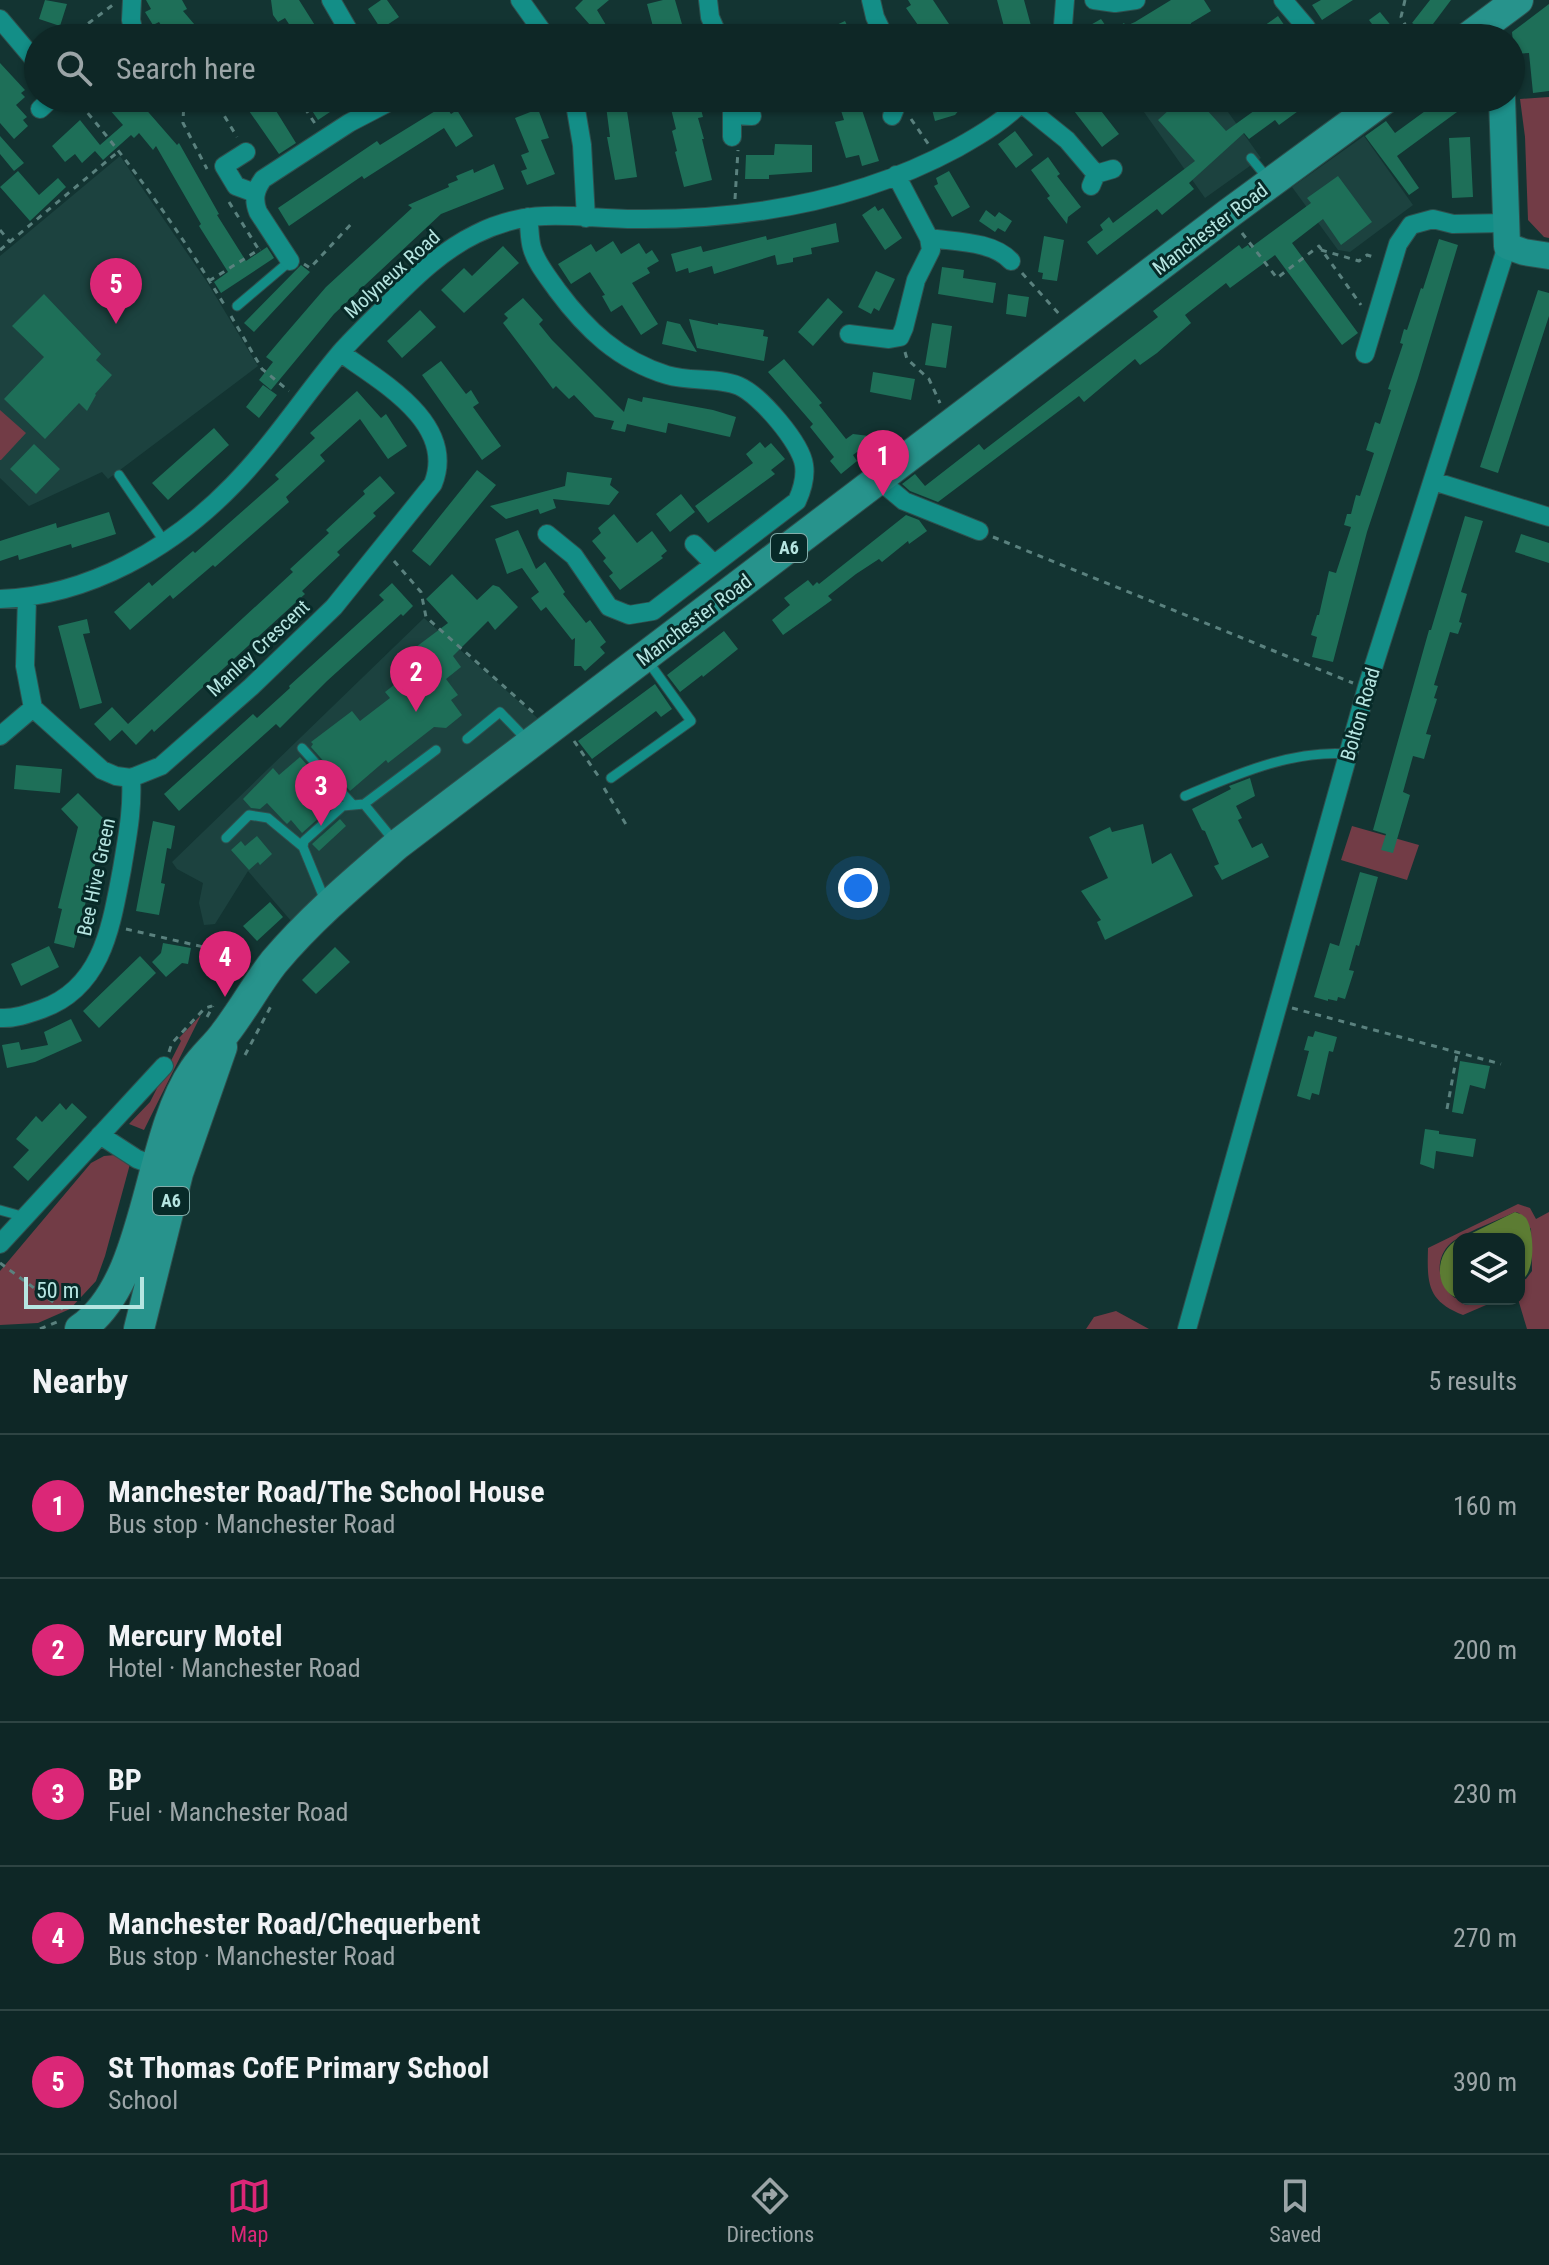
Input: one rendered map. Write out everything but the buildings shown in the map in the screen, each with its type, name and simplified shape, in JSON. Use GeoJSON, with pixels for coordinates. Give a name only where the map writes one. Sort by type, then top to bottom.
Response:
{"type":"FeatureCollection","features":[{"type":"Feature","properties":{"kind":"main road"},"geometry":{"type":"LineString","coordinates":[[1483,24],[1518,0]]}},
{"type":"Feature","properties":{"kind":"main road","name":"Manchester Road"},"geometry":{"type":"LineString","coordinates":[[75,1322],[104,1308],[117,1287],[167,1170],[213,1077],[232,1022],[273,963],[326,905],[398,844],[1228,214],[1367,112]]}},
{"type":"Feature","properties":{"kind":"main road","name":"Manchester Road"},"geometry":{"type":"LineString","coordinates":[[139,1329],[167,1170]]}},
{"type":"Feature","properties":{"kind":"street"},"geometry":{"type":"LineString","coordinates":[[132,0],[132,24]]}},
{"type":"Feature","properties":{"kind":"street"},"geometry":{"type":"LineString","coordinates":[[331,0],[345,24]]}},
{"type":"Feature","properties":{"kind":"street"},"geometry":{"type":"LineString","coordinates":[[520,0],[537,24]]}},
{"type":"Feature","properties":{"kind":"street"},"geometry":{"type":"LineString","coordinates":[[708,0],[713,24]]}},
{"type":"Feature","properties":{"kind":"street"},"geometry":{"type":"LineString","coordinates":[[871,0],[878,24]]}},
{"type":"Feature","properties":{"kind":"street"},"geometry":{"type":"LineString","coordinates":[[1063,24],[1065,0]]}},
{"type":"Feature","properties":{"kind":"street"},"geometry":{"type":"LineString","coordinates":[[1094,0],[1115,3],[1136,0]]}},
{"type":"Feature","properties":{"kind":"street"},"geometry":{"type":"LineString","coordinates":[[1289,2],[1304,24]]}},
{"type":"Feature","properties":{"kind":"street"},"geometry":{"type":"LineString","coordinates":[[0,19],[24,47]]}},
{"type":"Feature","properties":{"kind":"street"},"geometry":{"type":"LineString","coordinates":[[290,261],[258,212],[255,193],[263,179],[371,112]]}},
{"type":"Feature","properties":{"kind":"street"},"geometry":{"type":"LineString","coordinates":[[576,112],[582,145],[586,218]]}},
{"type":"Feature","properties":{"kind":"street"},"geometry":{"type":"LineString","coordinates":[[732,112],[732,137]]}},
{"type":"Feature","properties":{"kind":"street"},"geometry":{"type":"LineString","coordinates":[[744,112],[752,116]]}},
{"type":"Feature","properties":{"kind":"street","name":"Molyneux Road"},"geometry":{"type":"LineString","coordinates":[[0,599],[27,598],[74,587],[137,560],[164,541],[232,487],[341,353],[433,261],[478,233],[501,223],[550,214],[650,219],[734,215],[833,197],[865,188],[938,158],[977,137],[1009,112]]}},
{"type":"Feature","properties":{"kind":"street"},"geometry":{"type":"LineString","coordinates":[[1035,112],[1100,176]]}},
{"type":"Feature","properties":{"kind":"street","name":"Bolton Road"},"geometry":{"type":"LineString","coordinates":[[1187,1329],[1367,687],[1433,481],[1506,234],[1503,112]]}},
{"type":"Feature","properties":{"kind":"street"},"geometry":{"type":"LineString","coordinates":[[246,152],[224,166],[236,186],[255,193]]}},
{"type":"Feature","properties":{"kind":"street"},"geometry":{"type":"LineString","coordinates":[[849,334],[889,339],[900,337],[916,280],[931,250],[929,238],[896,175]]}},
{"type":"Feature","properties":{"kind":"street"},"geometry":{"type":"LineString","coordinates":[[528,217],[532,247],[541,266],[573,312],[594,335],[626,358],[662,373],[677,378],[725,382],[756,396],[802,455],[804,480],[797,501],[653,611],[629,615],[609,607],[571,541],[547,534]]}},
{"type":"Feature","properties":{"kind":"street"},"geometry":{"type":"LineString","coordinates":[[1365,354],[1375,323],[1385,271],[1402,235],[1411,225],[1433,219],[1506,234],[1524,252],[1549,256]]}},
{"type":"Feature","properties":{"kind":"street"},"geometry":{"type":"LineString","coordinates":[[929,238],[991,248],[1011,261]]}},
{"type":"Feature","properties":{"kind":"street","name":"Manley Crescent"},"geometry":{"type":"LineString","coordinates":[[131,778],[161,766],[251,687],[334,607],[433,484],[439,468],[438,450],[419,415],[398,394],[341,353]]}},
{"type":"Feature","properties":{"kind":"street"},"geometry":{"type":"LineString","coordinates":[[879,480],[904,501],[979,531]]}},
{"type":"Feature","properties":{"kind":"street"},"geometry":{"type":"LineString","coordinates":[[1433,481],[1549,517]]}},
{"type":"Feature","properties":{"kind":"street"},"geometry":{"type":"LineString","coordinates":[[694,544],[714,564]]}},
{"type":"Feature","properties":{"kind":"street"},"geometry":{"type":"LineString","coordinates":[[27,598],[25,666],[33,708],[102,770],[131,778]]}},
{"type":"Feature","properties":{"kind":"street"},"geometry":{"type":"LineString","coordinates":[[0,736],[33,708]]}},
{"type":"Feature","properties":{"kind":"street","name":"Bee Hive Green"},"geometry":{"type":"LineString","coordinates":[[0,1018],[45,1008],[63,1000],[88,977],[99,959],[111,926],[132,811],[131,778]]}},
{"type":"Feature","properties":{"kind":"street"},"geometry":{"type":"LineString","coordinates":[[0,1244],[164,1066]]}},
{"type":"Feature","properties":{"kind":"street"},"geometry":{"type":"LineString","coordinates":[[100,1135],[124,1152],[167,1170]]}},
{"type":"Feature","properties":{"kind":"lane"},"geometry":{"type":"LineString","coordinates":[[1251,158],[1271,183]]}},
{"type":"Feature","properties":{"kind":"lane"},"geometry":{"type":"LineString","coordinates":[[237,306],[290,261]]}},
{"type":"Feature","properties":{"kind":"lane"},"geometry":{"type":"LineString","coordinates":[[119,475],[164,541]]}},
{"type":"Feature","properties":{"kind":"lane"},"geometry":{"type":"LineString","coordinates":[[611,778],[691,721],[645,657]]}},
{"type":"Feature","properties":{"kind":"lane"},"geometry":{"type":"LineString","coordinates":[[467,739],[500,712],[547,731]]}},
{"type":"Feature","properties":{"kind":"lane"},"geometry":{"type":"LineString","coordinates":[[302,748],[353,805]]}},
{"type":"Feature","properties":{"kind":"lane"},"geometry":{"type":"LineString","coordinates":[[303,847],[304,841],[343,806],[364,804],[436,750]]}},
{"type":"Feature","properties":{"kind":"lane"},"geometry":{"type":"LineString","coordinates":[[1185,796],[1294,758],[1324,752],[1349,754]]}},
{"type":"Feature","properties":{"kind":"lane"},"geometry":{"type":"LineString","coordinates":[[364,804],[398,844]]}},
{"type":"Feature","properties":{"kind":"lane"},"geometry":{"type":"LineString","coordinates":[[226,838],[249,815],[268,818],[303,847],[326,905]]}},
{"type":"Feature","properties":{"kind":"lane"},"geometry":{"type":"LineString","coordinates":[[0,1210],[25,1217]]}},
{"type":"Feature","properties":{"kind":"path"},"geometry":{"type":"LineString","coordinates":[[88,24],[120,0]]}},
{"type":"Feature","properties":{"kind":"path"},"geometry":{"type":"LineString","coordinates":[[1405,0],[1401,17],[1405,24]]}},
{"type":"Feature","properties":{"kind":"path"},"geometry":{"type":"LineString","coordinates":[[87,112],[119,151],[209,281],[262,369],[302,402]]}},
{"type":"Feature","properties":{"kind":"path"},"geometry":{"type":"LineString","coordinates":[[222,112],[246,152]]}},
{"type":"Feature","properties":{"kind":"path"},"geometry":{"type":"LineString","coordinates":[[307,112],[324,139]]}},
{"type":"Feature","properties":{"kind":"path"},"geometry":{"type":"LineString","coordinates":[[906,112],[938,158]]}},
{"type":"Feature","properties":{"kind":"path"},"geometry":{"type":"LineString","coordinates":[[732,137],[738,146],[734,215]]}},
{"type":"Feature","properties":{"kind":"path"},"geometry":{"type":"LineString","coordinates":[[0,250],[119,151]]}},
{"type":"Feature","properties":{"kind":"path"},"geometry":{"type":"LineString","coordinates":[[1228,214],[1277,278],[1319,246],[1375,323]]}},
{"type":"Feature","properties":{"kind":"path"},"geometry":{"type":"LineString","coordinates":[[290,261],[301,261],[310,268],[354,221]]}},
{"type":"Feature","properties":{"kind":"path"},"geometry":{"type":"LineString","coordinates":[[0,230],[10,242]]}},
{"type":"Feature","properties":{"kind":"path"},"geometry":{"type":"LineString","coordinates":[[209,281],[275,239]]}},
{"type":"Feature","properties":{"kind":"path"},"geometry":{"type":"LineString","coordinates":[[1321,250],[1359,261],[1367,255],[1385,271]]}},
{"type":"Feature","properties":{"kind":"path"},"geometry":{"type":"LineString","coordinates":[[1011,261],[1075,332]]}},
{"type":"Feature","properties":{"kind":"path"},"geometry":{"type":"LineString","coordinates":[[900,337],[907,359],[929,379],[936,391],[949,427]]}},
{"type":"Feature","properties":{"kind":"path"},"geometry":{"type":"LineString","coordinates":[[979,531],[1367,687]]}},
{"type":"Feature","properties":{"kind":"path"},"geometry":{"type":"LineString","coordinates":[[383,549],[421,592],[426,617],[547,731],[597,773],[627,826]]}},
{"type":"Feature","properties":{"kind":"path"},"geometry":{"type":"LineString","coordinates":[[111,926],[273,963]]}},
{"type":"Feature","properties":{"kind":"path"},"geometry":{"type":"LineString","coordinates":[[1278,1004],[1501,1064]]}},
{"type":"Feature","properties":{"kind":"path"},"geometry":{"type":"LineString","coordinates":[[164,1066],[172,1043],[205,1008],[213,1006],[232,1022]]}},
{"type":"Feature","properties":{"kind":"path"},"geometry":{"type":"LineString","coordinates":[[1447,1109],[1457,1054]]}},
{"type":"Feature","properties":{"kind":"path"},"geometry":{"type":"LineString","coordinates":[[0,1263],[75,1322]]}},
{"type":"Feature","properties":{"kind":"shaded area"},"geometry":{"type":"Polygon","coordinates":[[[1549,97],[1549,238],[1544,237],[1528,220],[1522,112],[1525,112],[1525,99],[1549,97]]]}},
{"type":"Feature","properties":{"kind":"shaded area"},"geometry":{"type":"Polygon","coordinates":[[[1144,112],[1228,112],[1261,158],[1205,198],[1144,112]]]}},
{"type":"Feature","properties":{"kind":"shaded area"},"geometry":{"type":"Polygon","coordinates":[[[1364,136],[1413,205],[1350,252],[1338,250],[1292,187],[1364,136]]]}},
{"type":"Feature","properties":{"kind":"shaded area"},"geometry":{"type":"Polygon","coordinates":[[[120,156],[207,282],[258,366],[108,479],[102,472],[29,506],[0,478],[0,256],[120,156]]]}},
{"type":"Feature","properties":{"kind":"shaded area"},"geometry":{"type":"Polygon","coordinates":[[[0,410],[26,433],[1,460],[0,460],[0,410]]]}},
{"type":"Feature","properties":{"kind":"shaded area"},"geometry":{"type":"Polygon","coordinates":[[[424,618],[542,722],[292,922],[248,871],[215,924],[204,925],[199,903],[203,883],[177,869],[172,862],[424,618]]]}},
{"type":"Feature","properties":{"kind":"shaded area"},"geometry":{"type":"Polygon","coordinates":[[[1352,826],[1419,845],[1407,880],[1341,860],[1352,826]]]}},
{"type":"Feature","properties":{"kind":"shaded area"},"geometry":{"type":"Polygon","coordinates":[[[201,1015],[144,1130],[129,1124],[150,1102],[181,1041],[179,1038],[201,1015]]]}},
{"type":"Feature","properties":{"kind":"shaded area"},"geometry":{"type":"Polygon","coordinates":[[[115,1155],[130,1164],[96,1281],[70,1309],[38,1323],[0,1325],[0,1271],[91,1163],[104,1156],[115,1155]]]}},
{"type":"Feature","properties":{"kind":"shaded area"},"geometry":{"type":"Polygon","coordinates":[[[1518,1204],[1530,1208],[1536,1219],[1549,1212],[1549,1329],[1527,1329],[1520,1305],[1525,1305],[1525,1279],[1532,1271],[1531,1229],[1519,1213],[1468,1233],[1459,1233],[1518,1204]]]}},
{"type":"Feature","properties":{"kind":"shaded area"},"geometry":{"type":"Polygon","coordinates":[[[1515,1212],[1526,1218],[1532,1253],[1525,1278],[1525,1233],[1472,1233],[1515,1212]]]}},
{"type":"Feature","properties":{"kind":"shaded area"},"geometry":{"type":"Polygon","coordinates":[[[1453,1236],[1453,1242],[1442,1257],[1440,1272],[1445,1287],[1453,1296],[1453,1305],[1486,1305],[1463,1315],[1442,1304],[1429,1281],[1428,1248],[1453,1236]]]}},
{"type":"Feature","properties":{"kind":"shaded area"},"geometry":{"type":"Polygon","coordinates":[[[1453,1244],[1453,1295],[1443,1285],[1440,1276],[1443,1255],[1453,1244]]]}},
{"type":"Feature","properties":{"kind":"shaded area"},"geometry":{"type":"Polygon","coordinates":[[[1116,1311],[1149,1329],[1086,1329],[1094,1317],[1116,1311]]]}},
{"type":"Feature","properties":{"kind":"place","name":"St Thomas CofE Primary School"},"geometry":{"type":"Point","coordinates":[116,324]}},
{"type":"Feature","properties":{"kind":"place","name":"Manchester Road/The School House"},"geometry":{"type":"Point","coordinates":[883,496]}},
{"type":"Feature","properties":{"kind":"place","name":"Mercury Motel"},"geometry":{"type":"Point","coordinates":[416,712]}},
{"type":"Feature","properties":{"kind":"place","name":"BP"},"geometry":{"type":"Point","coordinates":[321,826]}},
{"type":"Feature","properties":{"kind":"place","name":"Manchester Road/Chequerbent"},"geometry":{"type":"Point","coordinates":[225,997]}}]}
